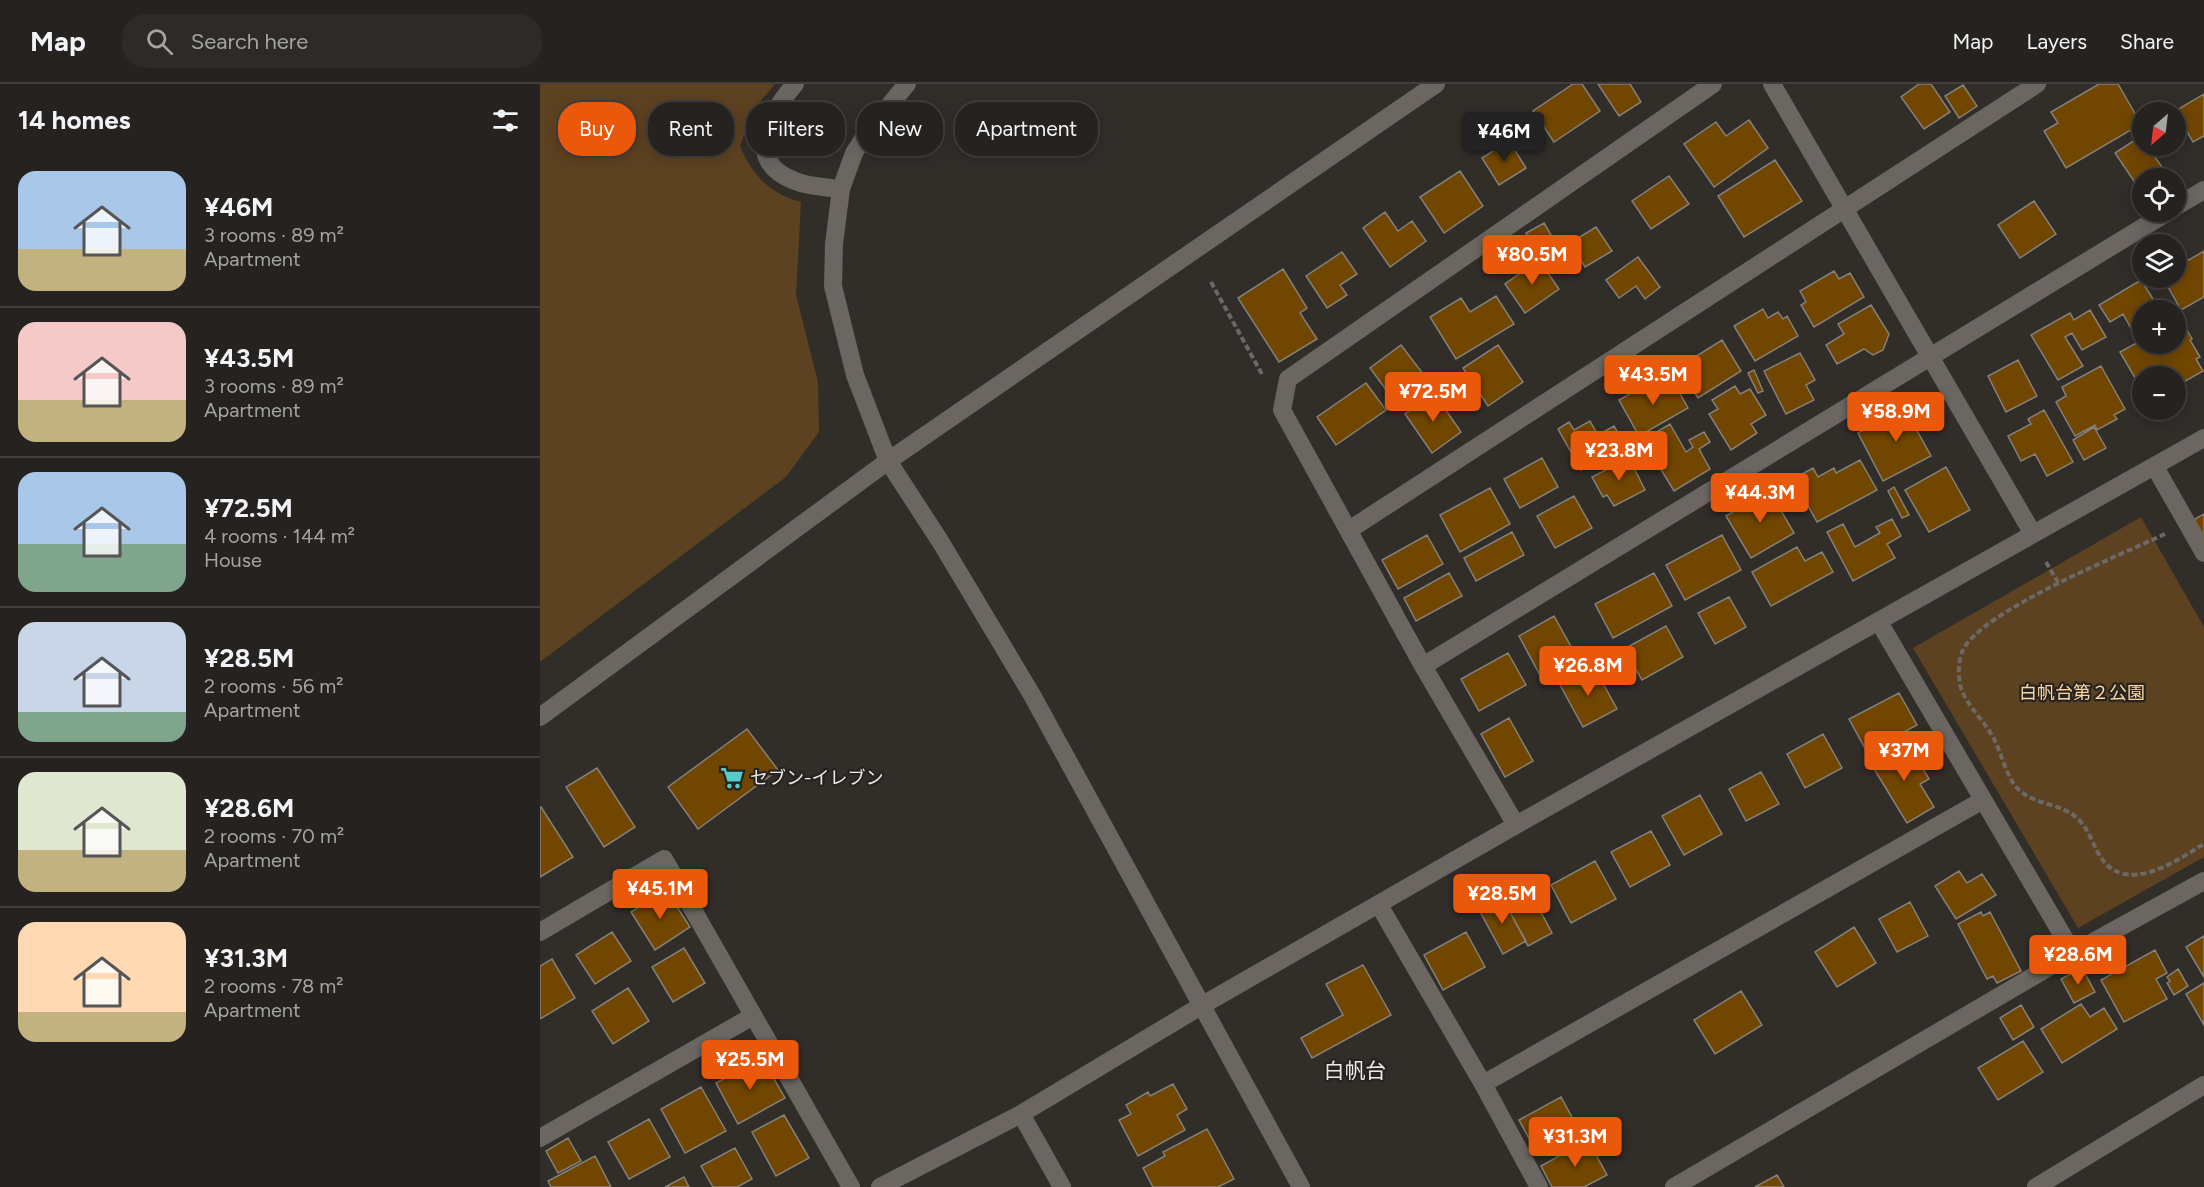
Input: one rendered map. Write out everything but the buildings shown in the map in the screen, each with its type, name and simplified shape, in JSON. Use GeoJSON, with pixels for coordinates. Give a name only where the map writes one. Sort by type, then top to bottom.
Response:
{"type":"FeatureCollection","features":[{"type":"Feature","properties":{"kind":"street"},"geometry":{"type":"LineString","coordinates":[[795,84],[778,103],[765,129],[764,149],[774,168],[795,182],[841,189]]}},
{"type":"Feature","properties":{"kind":"street"},"geometry":{"type":"LineString","coordinates":[[907,84],[868,131],[854,153],[841,189],[834,244],[832,286],[855,375],[888,461],[940,541],[1032,695],[1301,1187]]}},
{"type":"Feature","properties":{"kind":"street"},"geometry":{"type":"LineString","coordinates":[[540,717],[888,461],[1436,84]]}},
{"type":"Feature","properties":{"kind":"street"},"geometry":{"type":"LineString","coordinates":[[1516,825],[1423,666],[1282,410],[1288,379],[1713,84]]}},
{"type":"Feature","properties":{"kind":"street"},"geometry":{"type":"LineString","coordinates":[[1772,84],[1847,209],[2032,534]]}},
{"type":"Feature","properties":{"kind":"street"},"geometry":{"type":"LineString","coordinates":[[1349,530],[2037,84]]}},
{"type":"Feature","properties":{"kind":"street"},"geometry":{"type":"LineString","coordinates":[[2186,201],[2204,190]]}},
{"type":"Feature","properties":{"kind":"street"},"geometry":{"type":"LineString","coordinates":[[1423,666],[2151,222]]}},
{"type":"Feature","properties":{"kind":"street"},"geometry":{"type":"LineString","coordinates":[[880,1187],[1021,1114],[1201,1006],[1516,825],[2204,438]]}},
{"type":"Feature","properties":{"kind":"street"},"geometry":{"type":"LineString","coordinates":[[2155,467],[2204,553]]}},
{"type":"Feature","properties":{"kind":"street"},"geometry":{"type":"LineString","coordinates":[[1879,622],[2073,953]]}},
{"type":"Feature","properties":{"kind":"street"},"geometry":{"type":"LineString","coordinates":[[1483,1084],[1983,800]]}},
{"type":"Feature","properties":{"kind":"street"},"geometry":{"type":"LineString","coordinates":[[540,932],[664,859],[851,1187]]}},
{"type":"Feature","properties":{"kind":"street"},"geometry":{"type":"LineString","coordinates":[[1674,1187],[2073,953],[2204,881]]}},
{"type":"Feature","properties":{"kind":"street"},"geometry":{"type":"LineString","coordinates":[[1379,905],[1483,1084],[1539,1187]]}},
{"type":"Feature","properties":{"kind":"street"},"geometry":{"type":"LineString","coordinates":[[540,1137],[753,1016]]}},
{"type":"Feature","properties":{"kind":"street"},"geometry":{"type":"LineString","coordinates":[[2037,1187],[2204,1085]]}},
{"type":"Feature","properties":{"kind":"street"},"geometry":{"type":"LineString","coordinates":[[1021,1114],[1062,1187]]}},
{"type":"Feature","properties":{"kind":"path"},"geometry":{"type":"LineString","coordinates":[[1210,282],[1264,378],[1286,389]]}},
{"type":"Feature","properties":{"kind":"path"},"geometry":{"type":"LineString","coordinates":[[2185,520],[2173,530],[2059,584],[1991,622],[1962,651],[1959,668],[1960,686],[1968,703],[1995,740],[2017,789],[2033,800],[2058,807],[2080,820],[2096,854],[2108,866],[2123,873],[2151,871],[2204,844]]}},
{"type":"Feature","properties":{"kind":"path"},"geometry":{"type":"LineString","coordinates":[[2046,562],[2059,584]]}},
{"type":"Feature","properties":{"kind":"green space"},"geometry":{"type":"Polygon","coordinates":[[[540,84],[775,84],[760,102],[746,102],[746,130],[740,146],[750,166],[763,182],[780,194],[801,202],[796,295],[818,382],[819,432],[786,477],[540,662],[540,84]]]}},
{"type":"Feature","properties":{"kind":"green space","name":"白帆台第２公園"},"geometry":{"type":"Polygon","coordinates":[[[2141,517],[2204,627],[2204,857],[2078,928],[1913,648],[2141,517]]]}},
{"type":"Feature","properties":{"kind":"place","name":"セブン-イレブン"},"geometry":{"type":"Point","coordinates":[732,778]}},
{"type":"Feature","properties":{"kind":"district","name":"白帆台"},"geometry":{"type":"Point","coordinates":[1355,1070]}}]}
